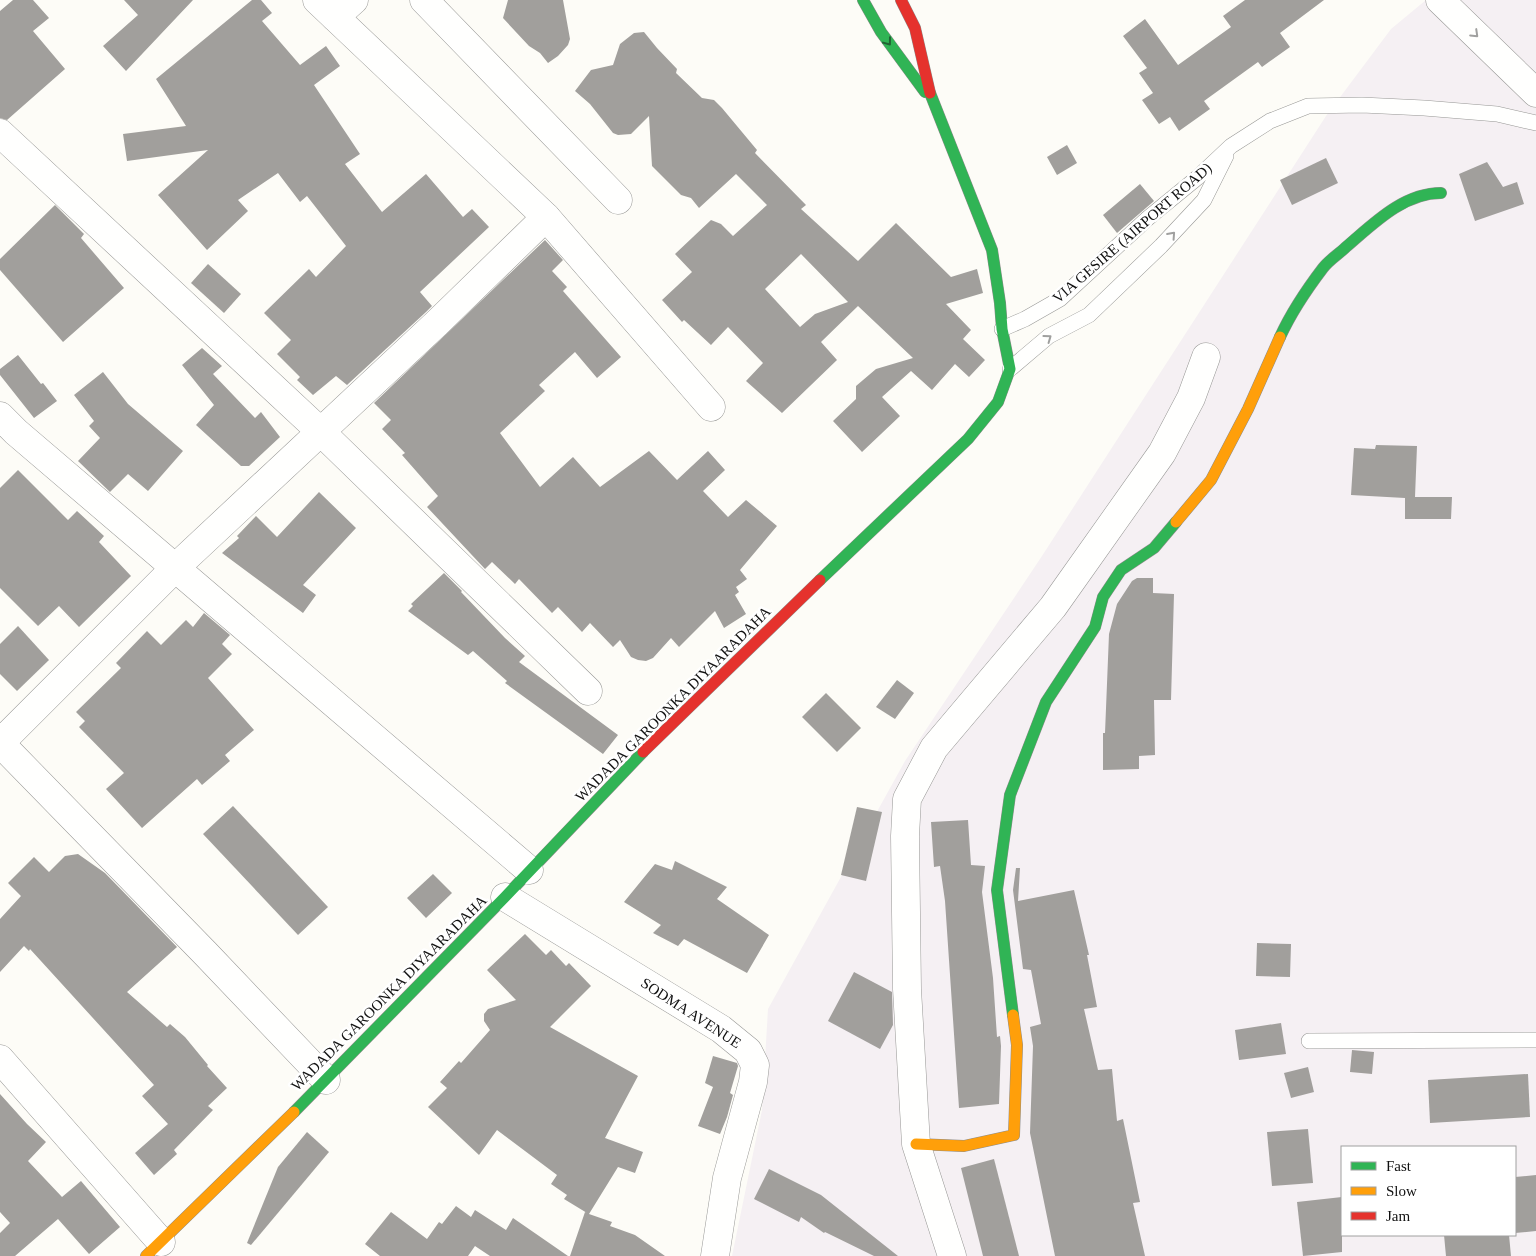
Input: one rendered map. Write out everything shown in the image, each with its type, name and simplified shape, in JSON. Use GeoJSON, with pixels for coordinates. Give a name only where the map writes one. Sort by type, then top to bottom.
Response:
{"type":"FeatureCollection","features":[{"type":"Feature","properties":{"kind":"main road"},"geometry":{"type":"LineString","coordinates":[[863,0],[881,32],[931,99]]}},
{"type":"Feature","properties":{"kind":"main road"},"geometry":{"type":"LineString","coordinates":[[901,0],[916,28],[931,99],[992,250],[1002,329],[1010,369]]}},
{"type":"Feature","properties":{"kind":"main road"},"geometry":{"type":"LineString","coordinates":[[916,1144],[964,1146],[1014,1136],[1016,1045],[997,890],[1010,794],[1046,702],[1095,627],[1103,597],[1121,570],[1154,548],[1211,480],[1248,409],[1287,322],[1324,266],[1370,226],[1399,204],[1427,193],[1441,193]]}},
{"type":"Feature","properties":{"kind":"main road","name":"WADADA GAROONKA DIYAARADAHA"},"geometry":{"type":"LineString","coordinates":[[154,1249],[326,1080],[505,897],[633,762],[842,557],[968,439],[998,402],[1010,369]]}},
{"type":"Feature","properties":{"kind":"street"},"geometry":{"type":"LineString","coordinates":[[424,0],[618,200]]}},
{"type":"Feature","properties":{"kind":"street"},"geometry":{"type":"LineString","coordinates":[[1440,0],[1536,93]]}},
{"type":"Feature","properties":{"kind":"street"},"geometry":{"type":"LineString","coordinates":[[335,6],[546,218],[711,407]]}},
{"type":"Feature","properties":{"kind":"street"},"geometry":{"type":"LineString","coordinates":[[0,133],[321,432],[588,691]]}},
{"type":"Feature","properties":{"kind":"street"},"geometry":{"type":"LineString","coordinates":[[326,1080],[0,743],[176,568],[546,218]]}},
{"type":"Feature","properties":{"kind":"street"},"geometry":{"type":"LineString","coordinates":[[952,1256],[916,1144],[907,989],[905,836],[907,799],[934,748],[1053,607],[1157,461],[1191,398],[1206,357]]}},
{"type":"Feature","properties":{"kind":"street"},"geometry":{"type":"LineString","coordinates":[[0,416],[16,432],[529,870]]}},
{"type":"Feature","properties":{"kind":"street","name":"SODMA AVENUE"},"geometry":{"type":"LineString","coordinates":[[505,897],[721,1029],[748,1050],[754,1065],[753,1082],[727,1178],[715,1256]]}},
{"type":"Feature","properties":{"kind":"street"},"geometry":{"type":"LineString","coordinates":[[0,1059],[154,1249]]}},
{"type":"Feature","properties":{"kind":"lane","name":"VIA GESIRE (AIRPORT ROAD)"},"geometry":{"type":"LineString","coordinates":[[1002,329],[1025,319],[1060,299],[1148,218],[1197,178],[1232,146],[1270,121],[1308,106],[1362,105],[1424,108],[1497,114],[1536,124]]}},
{"type":"Feature","properties":{"kind":"lane","name":"VIA GESIRE (AIRPORT ROAD)"},"geometry":{"type":"LineString","coordinates":[[1010,369],[1049,336],[1089,315],[1161,246],[1204,200],[1232,146]]}},
{"type":"Feature","properties":{"kind":"lane"},"geometry":{"type":"LineString","coordinates":[[1309,1041],[1536,1040]]}},
{"type":"Feature","properties":{"kind":"shaded area"},"geometry":{"type":"Polygon","coordinates":[[[1426,0],[1536,0],[1536,1256],[732,1256],[762,1110],[768,1009],[905,761],[1042,556],[1326,116],[1391,29],[1426,0]]]}},
{"type":"Feature","properties":{"kind":"building"},"geometry":{"type":"Polygon","coordinates":[[[13,0],[33,0],[49,18],[33,31],[65,69],[7,120],[0,118],[0,11],[13,0]]]}},
{"type":"Feature","properties":{"kind":"building"},"geometry":{"type":"Polygon","coordinates":[[[124,0],[193,0],[126,71],[103,46],[138,15],[124,0]]]}},
{"type":"Feature","properties":{"kind":"building"},"geometry":{"type":"Polygon","coordinates":[[[252,0],[261,0],[272,13],[262,21],[300,65],[326,46],[340,66],[314,85],[360,154],[345,164],[382,212],[426,174],[463,217],[472,209],[489,227],[420,292],[432,306],[426,312],[347,385],[336,376],[313,395],[297,380],[300,377],[277,354],[291,340],[264,313],[309,269],[316,277],[346,246],[307,196],[300,202],[278,173],[238,200],[248,211],[207,250],[158,195],[208,150],[127,161],[123,134],[186,126],[156,79],[252,0]]]}},
{"type":"Feature","properties":{"kind":"building"},"geometry":{"type":"Polygon","coordinates":[[[508,0],[563,0],[570,39],[568,45],[558,56],[548,63],[503,18],[508,0]]]}},
{"type":"Feature","properties":{"kind":"building"},"geometry":{"type":"Polygon","coordinates":[[[1245,0],[1324,0],[1280,33],[1290,47],[1262,67],[1258,62],[1204,101],[1210,109],[1179,131],[1170,117],[1159,124],[1142,100],[1153,93],[1139,73],[1147,68],[1123,36],[1145,19],[1178,65],[1231,27],[1223,16],[1245,0]]]}},
{"type":"Feature","properties":{"kind":"building"},"geometry":{"type":"Polygon","coordinates":[[[644,32],[677,69],[676,73],[702,98],[714,100],[722,108],[757,150],[755,153],[806,205],[801,209],[858,261],[896,223],[951,277],[977,269],[983,293],[946,304],[971,330],[963,339],[985,360],[969,377],[955,364],[932,390],[911,371],[882,397],[900,416],[862,452],[833,421],[856,399],[856,386],[876,369],[913,358],[858,306],[821,342],[837,360],[782,413],[746,381],[763,363],[728,327],[711,345],[684,320],[682,322],[662,300],[692,272],[675,254],[711,220],[721,224],[733,236],[767,205],[736,174],[699,208],[691,198],[681,195],[652,166],[649,116],[631,134],[618,135],[613,133],[590,104],[575,91],[591,70],[613,65],[620,44],[634,33],[644,32]],[[801,254],[765,289],[800,327],[815,314],[848,302],[801,254]]]}},
{"type":"Feature","properties":{"kind":"building"},"geometry":{"type":"Polygon","coordinates":[[[1067,145],[1077,163],[1057,175],[1047,157],[1067,145]]]}},
{"type":"Feature","properties":{"kind":"building"},"geometry":{"type":"Polygon","coordinates":[[[1326,158],[1338,183],[1292,205],[1280,180],[1326,158]]]}},
{"type":"Feature","properties":{"kind":"building"},"geometry":{"type":"Polygon","coordinates":[[[1487,162],[1503,187],[1517,182],[1524,204],[1475,221],[1459,174],[1487,162]]]}},
{"type":"Feature","properties":{"kind":"building"},"geometry":{"type":"Polygon","coordinates":[[[1140,184],[1154,201],[1117,233],[1103,215],[1140,184]]]}},
{"type":"Feature","properties":{"kind":"building"},"geometry":{"type":"Polygon","coordinates":[[[55,205],[84,234],[81,238],[124,288],[63,342],[0,270],[0,259],[55,205]]]}},
{"type":"Feature","properties":{"kind":"building"},"geometry":{"type":"Polygon","coordinates":[[[545,240],[563,260],[552,271],[567,287],[563,291],[621,357],[597,378],[575,352],[539,385],[545,391],[500,433],[540,487],[573,457],[600,487],[649,451],[677,480],[708,451],[725,470],[703,491],[728,517],[746,500],[777,526],[740,570],[747,579],[736,587],[739,592],[735,595],[746,614],[724,628],[715,611],[679,647],[671,638],[653,658],[646,661],[631,657],[620,640],[613,647],[590,623],[582,632],[558,607],[552,613],[519,579],[515,584],[492,562],[485,569],[427,507],[438,496],[402,455],[405,453],[382,429],[391,420],[374,403],[545,240]]]}},
{"type":"Feature","properties":{"kind":"building"},"geometry":{"type":"Polygon","coordinates":[[[208,264],[241,294],[224,313],[191,283],[208,264]]]}},
{"type":"Feature","properties":{"kind":"building"},"geometry":{"type":"Polygon","coordinates":[[[202,348],[222,366],[213,374],[255,418],[261,412],[280,437],[249,466],[241,466],[196,425],[214,405],[182,365],[202,348]]]}},
{"type":"Feature","properties":{"kind":"building"},"geometry":{"type":"Polygon","coordinates":[[[18,355],[57,401],[34,418],[0,375],[0,369],[18,355]]]}},
{"type":"Feature","properties":{"kind":"building"},"geometry":{"type":"Polygon","coordinates":[[[103,372],[128,404],[183,451],[148,491],[128,474],[110,492],[78,461],[100,438],[89,426],[94,421],[74,395],[103,372]]]}},
{"type":"Feature","properties":{"kind":"building"},"geometry":{"type":"Polygon","coordinates":[[[1376,445],[1417,446],[1415,497],[1452,497],[1451,519],[1405,519],[1405,498],[1351,495],[1354,448],[1375,449],[1376,445]]]}},
{"type":"Feature","properties":{"kind":"building"},"geometry":{"type":"Polygon","coordinates":[[[18,470],[68,520],[77,511],[104,536],[99,542],[131,576],[79,627],[59,606],[38,626],[0,588],[0,488],[18,470]]]}},
{"type":"Feature","properties":{"kind":"building"},"geometry":{"type":"Polygon","coordinates":[[[319,492],[356,528],[303,585],[316,595],[303,613],[222,553],[239,538],[237,536],[256,516],[277,537],[319,492]]]}},
{"type":"Feature","properties":{"kind":"building"},"geometry":{"type":"Polygon","coordinates":[[[444,573],[505,638],[525,656],[519,662],[618,735],[603,754],[505,683],[507,681],[473,651],[468,655],[408,611],[413,606],[411,604],[444,573]]]}},
{"type":"Feature","properties":{"kind":"building"},"geometry":{"type":"Polygon","coordinates":[[[1137,578],[1153,578],[1153,593],[1174,594],[1171,700],[1154,700],[1155,755],[1139,756],[1139,769],[1103,770],[1103,733],[1105,733],[1109,634],[1117,604],[1132,581],[1137,578]]]}},
{"type":"Feature","properties":{"kind":"building"},"geometry":{"type":"Polygon","coordinates":[[[204,613],[230,635],[222,644],[232,654],[208,678],[254,730],[225,755],[230,761],[202,785],[197,779],[142,828],[106,789],[124,773],[79,727],[85,721],[76,712],[121,668],[116,663],[147,631],[161,645],[186,620],[193,627],[204,613]]]}},
{"type":"Feature","properties":{"kind":"building"},"geometry":{"type":"Polygon","coordinates":[[[18,626],[49,660],[17,691],[0,674],[0,644],[18,626]]]}},
{"type":"Feature","properties":{"kind":"building"},"geometry":{"type":"Polygon","coordinates":[[[897,680],[914,693],[895,719],[876,707],[897,680]]]}},
{"type":"Feature","properties":{"kind":"building"},"geometry":{"type":"Polygon","coordinates":[[[826,693],[861,728],[837,752],[802,717],[826,693]]]}},
{"type":"Feature","properties":{"kind":"building"},"geometry":{"type":"Polygon","coordinates":[[[233,806],[328,907],[298,935],[203,834],[233,806]]]}},
{"type":"Feature","properties":{"kind":"building"},"geometry":{"type":"Polygon","coordinates":[[[857,807],[882,812],[866,881],[841,875],[857,807]]]}},
{"type":"Feature","properties":{"kind":"building"},"geometry":{"type":"Polygon","coordinates":[[[968,820],[971,865],[985,866],[982,892],[993,978],[997,1037],[1000,1036],[1001,1046],[999,1104],[959,1108],[945,901],[940,866],[934,867],[931,822],[968,820]]]}},
{"type":"Feature","properties":{"kind":"building"},"geometry":{"type":"Polygon","coordinates":[[[78,854],[105,873],[177,947],[127,992],[167,1027],[170,1024],[185,1037],[227,1088],[208,1106],[213,1110],[174,1150],[177,1154],[154,1175],[135,1153],[168,1124],[142,1096],[154,1085],[30,949],[29,951],[24,946],[0,972],[0,919],[21,896],[8,883],[34,857],[49,872],[65,856],[78,854]]]}},
{"type":"Feature","properties":{"kind":"building"},"geometry":{"type":"Polygon","coordinates":[[[675,861],[727,887],[717,899],[769,935],[747,973],[684,939],[678,946],[653,933],[661,925],[624,902],[655,864],[672,870],[675,861]]]}},
{"type":"Feature","properties":{"kind":"building"},"geometry":{"type":"Polygon","coordinates":[[[1016,868],[1020,868],[1018,901],[1074,890],[1089,955],[1087,955],[1097,1007],[1084,1009],[1098,1070],[1112,1069],[1117,1121],[1123,1119],[1140,1202],[1133,1203],[1145,1256],[1055,1256],[1030,1133],[1033,1046],[1030,1027],[1041,1024],[1031,970],[1023,969],[1013,890],[1016,868]]]}},
{"type":"Feature","properties":{"kind":"building"},"geometry":{"type":"Polygon","coordinates":[[[433,874],[452,893],[426,918],[407,898],[433,874]]]}},
{"type":"Feature","properties":{"kind":"building"},"geometry":{"type":"Polygon","coordinates":[[[525,934],[546,955],[551,950],[566,966],[569,963],[591,986],[550,1027],[638,1076],[605,1138],[643,1152],[635,1173],[618,1167],[589,1214],[612,1222],[610,1226],[635,1235],[665,1256],[570,1256],[585,1212],[587,1213],[564,1199],[567,1195],[551,1184],[557,1175],[497,1130],[479,1155],[428,1107],[447,1088],[440,1082],[459,1061],[461,1063],[490,1030],[484,1021],[484,1014],[488,1009],[516,1000],[487,970],[525,934]]]}},
{"type":"Feature","properties":{"kind":"building"},"geometry":{"type":"Polygon","coordinates":[[[1257,943],[1291,944],[1290,977],[1256,976],[1257,943]]]}},
{"type":"Feature","properties":{"kind":"building"},"geometry":{"type":"Polygon","coordinates":[[[854,972],[892,992],[893,1025],[880,1049],[828,1021],[854,972]]]}},
{"type":"Feature","properties":{"kind":"building"},"geometry":{"type":"Polygon","coordinates":[[[1281,1023],[1286,1054],[1239,1060],[1235,1030],[1281,1023]]]}},
{"type":"Feature","properties":{"kind":"building"},"geometry":{"type":"Polygon","coordinates":[[[1352,1050],[1374,1052],[1372,1074],[1350,1072],[1352,1050]]]}},
{"type":"Feature","properties":{"kind":"building"},"geometry":{"type":"Polygon","coordinates":[[[713,1056],[737,1063],[738,1066],[730,1093],[733,1095],[720,1134],[698,1126],[713,1087],[705,1083],[713,1056]]]}},
{"type":"Feature","properties":{"kind":"building"},"geometry":{"type":"Polygon","coordinates":[[[1308,1067],[1314,1092],[1291,1098],[1284,1073],[1308,1067]]]}},
{"type":"Feature","properties":{"kind":"building"},"geometry":{"type":"Polygon","coordinates":[[[1528,1074],[1530,1117],[1430,1123],[1428,1080],[1528,1074]]]}},
{"type":"Feature","properties":{"kind":"building"},"geometry":{"type":"Polygon","coordinates":[[[0,1094],[46,1142],[28,1161],[62,1197],[81,1181],[120,1227],[89,1254],[58,1219],[15,1256],[0,1256],[0,1233],[10,1223],[0,1212],[0,1094]]]}},
{"type":"Feature","properties":{"kind":"building"},"geometry":{"type":"Polygon","coordinates":[[[1308,1129],[1313,1183],[1272,1186],[1267,1132],[1308,1129]]]}},
{"type":"Feature","properties":{"kind":"building"},"geometry":{"type":"Polygon","coordinates":[[[307,1132],[329,1152],[251,1245],[247,1243],[278,1167],[307,1132]]]}},
{"type":"Feature","properties":{"kind":"building"},"geometry":{"type":"Polygon","coordinates":[[[994,1159],[1019,1256],[983,1256],[961,1168],[994,1159]]]}},
{"type":"Feature","properties":{"kind":"building"},"geometry":{"type":"Polygon","coordinates":[[[769,1169],[821,1195],[898,1256],[874,1256],[824,1233],[801,1217],[799,1222],[754,1199],[769,1169]]]}},
{"type":"Feature","properties":{"kind":"building"},"geometry":{"type":"Polygon","coordinates":[[[1536,1175],[1536,1231],[1516,1233],[1516,1177],[1536,1175]]]}},
{"type":"Feature","properties":{"kind":"building"},"geometry":{"type":"Polygon","coordinates":[[[1341,1197],[1342,1252],[1303,1256],[1297,1202],[1341,1197]]]}},
{"type":"Feature","properties":{"kind":"building"},"geometry":{"type":"Polygon","coordinates":[[[456,1206],[471,1217],[475,1210],[506,1230],[513,1218],[568,1256],[490,1256],[475,1246],[468,1256],[380,1256],[365,1244],[391,1212],[427,1239],[439,1222],[442,1224],[456,1206]]]}},
{"type":"Feature","properties":{"kind":"building"},"geometry":{"type":"Polygon","coordinates":[[[1444,1236],[1509,1236],[1511,1256],[1446,1256],[1444,1236]]]}},
{"type":"Feature","properties":{"kind":"traffic: fast"},"geometry":{"type":"LineString","coordinates":[[863,0],[881,32],[925,92]]}},
{"type":"Feature","properties":{"kind":"traffic: fast"},"geometry":{"type":"LineString","coordinates":[[820,580],[968,439],[998,402],[1010,369],[1002,329],[992,250],[930,93]]}},
{"type":"Feature","properties":{"kind":"traffic: fast"},"geometry":{"type":"LineString","coordinates":[[1280,337],[1305,293],[1331,260],[1389,211],[1414,198],[1427,194],[1441,193]]}},
{"type":"Feature","properties":{"kind":"traffic: fast"},"geometry":{"type":"LineString","coordinates":[[1013,1015],[997,890],[1010,795],[1046,702],[1095,627],[1103,597],[1121,570],[1154,548],[1176,522]]}},
{"type":"Feature","properties":{"kind":"traffic: fast"},"geometry":{"type":"LineString","coordinates":[[294,1112],[505,897],[643,752]]}},
{"type":"Feature","properties":{"kind":"traffic: slow"},"geometry":{"type":"LineString","coordinates":[[1176,522],[1211,480],[1248,409],[1280,337]]}},
{"type":"Feature","properties":{"kind":"traffic: slow"},"geometry":{"type":"LineString","coordinates":[[916,1144],[964,1146],[1014,1135],[1017,1045],[1013,1015]]}},
{"type":"Feature","properties":{"kind":"traffic: slow"},"geometry":{"type":"LineString","coordinates":[[146,1256],[294,1112]]}},
{"type":"Feature","properties":{"kind":"traffic: jam"},"geometry":{"type":"LineString","coordinates":[[901,0],[915,28],[930,93]]}},
{"type":"Feature","properties":{"kind":"traffic: jam"},"geometry":{"type":"LineString","coordinates":[[643,752],[820,580]]}}]}
